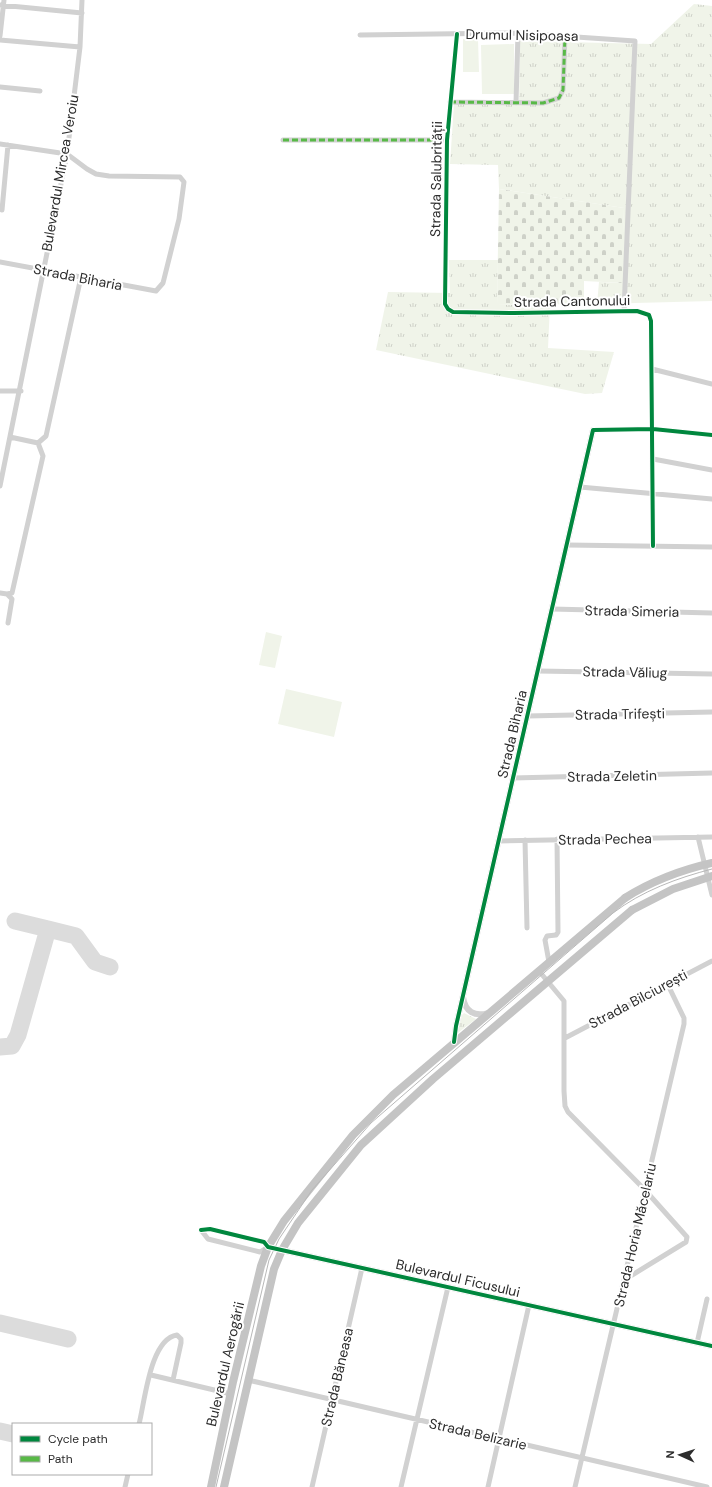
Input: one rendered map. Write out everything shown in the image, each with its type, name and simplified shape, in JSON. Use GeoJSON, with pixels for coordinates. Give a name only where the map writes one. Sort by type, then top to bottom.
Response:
{"type":"FeatureCollection","features":[{"type":"Feature","properties":{"kind":"main road","name":"Bulevardul Aerogării"},"geometry":{"type":"LineString","coordinates":[[211,1487],[261,1266],[268,1247],[303,1196],[353,1135],[394,1094],[625,898],[663,878],[712,863]]}},
{"type":"Feature","properties":{"kind":"main road","name":"Bulevardul Aerogării"},"geometry":{"type":"LineString","coordinates":[[224,1487],[274,1269],[282,1250],[309,1207],[361,1145],[437,1076],[632,910],[673,889],[712,876]]}},
{"type":"Feature","properties":{"kind":"street","name":"Bulevardul Mircea Veroiu"},"geometry":{"type":"LineString","coordinates":[[0,486],[66,154],[80,47],[82,0]]}},
{"type":"Feature","properties":{"kind":"street"},"geometry":{"type":"LineString","coordinates":[[0,36],[2,3],[82,13]]}},
{"type":"Feature","properties":{"kind":"street","name":"Strada Salubrității"},"geometry":{"type":"LineString","coordinates":[[457,34],[447,140],[445,304],[448,309],[453,312],[464,312]]}},
{"type":"Feature","properties":{"kind":"street"},"geometry":{"type":"LineString","coordinates":[[516,103],[518,34]]}},
{"type":"Feature","properties":{"kind":"street","name":"Drumul Nisipoasa"},"geometry":{"type":"LineString","coordinates":[[360,35],[518,34],[635,41],[624,311]]}},
{"type":"Feature","properties":{"kind":"street"},"geometry":{"type":"LineString","coordinates":[[450,102],[543,103],[559,98],[563,90],[565,36]]}},
{"type":"Feature","properties":{"kind":"street"},"geometry":{"type":"LineString","coordinates":[[0,40],[80,47]]}},
{"type":"Feature","properties":{"kind":"street"},"geometry":{"type":"LineString","coordinates":[[0,87],[40,91]]}},
{"type":"Feature","properties":{"kind":"street"},"geometry":{"type":"LineString","coordinates":[[283,140],[447,140]]}},
{"type":"Feature","properties":{"kind":"street"},"geometry":{"type":"LineString","coordinates":[[0,144],[66,154]]}},
{"type":"Feature","properties":{"kind":"street"},"geometry":{"type":"LineString","coordinates":[[2,210],[8,145]]}},
{"type":"Feature","properties":{"kind":"street","name":"Strada Biharia"},"geometry":{"type":"LineString","coordinates":[[0,262],[156,291],[163,282],[179,219],[184,182],[180,177],[109,176],[96,174],[86,169],[66,154]]}},
{"type":"Feature","properties":{"kind":"street"},"geometry":{"type":"LineString","coordinates":[[38,443],[46,436],[81,277]]}},
{"type":"Feature","properties":{"kind":"street","name":"Strada Cantonului"},"geometry":{"type":"LineString","coordinates":[[464,312],[644,312],[649,315],[651,320],[652,369]]}},
{"type":"Feature","properties":{"kind":"street"},"geometry":{"type":"LineString","coordinates":[[653,546],[652,369],[712,384]]}},
{"type":"Feature","properties":{"kind":"street"},"geometry":{"type":"LineString","coordinates":[[0,391],[20,391]]}},
{"type":"Feature","properties":{"kind":"street"},"geometry":{"type":"LineString","coordinates":[[593,430],[653,429],[712,435]]}},
{"type":"Feature","properties":{"kind":"street","name":"Strada Biharia"},"geometry":{"type":"LineString","coordinates":[[454,1042],[454,1032],[593,430]]}},
{"type":"Feature","properties":{"kind":"street"},"geometry":{"type":"LineString","coordinates":[[10,437],[38,443]]}},
{"type":"Feature","properties":{"kind":"street"},"geometry":{"type":"LineString","coordinates":[[0,593],[12,593],[43,456],[38,443]]}},
{"type":"Feature","properties":{"kind":"street"},"geometry":{"type":"LineString","coordinates":[[653,459],[712,470]]}},
{"type":"Feature","properties":{"kind":"street"},"geometry":{"type":"LineString","coordinates":[[580,487],[712,499]]}},
{"type":"Feature","properties":{"kind":"street"},"geometry":{"type":"LineString","coordinates":[[567,545],[712,547]]}},
{"type":"Feature","properties":{"kind":"street"},"geometry":{"type":"LineString","coordinates":[[7,594],[12,599],[8,623]]}},
{"type":"Feature","properties":{"kind":"street","name":"Strada Simeria"},"geometry":{"type":"LineString","coordinates":[[552,610],[712,613]]}},
{"type":"Feature","properties":{"kind":"street","name":"Strada Văliug"},"geometry":{"type":"LineString","coordinates":[[538,671],[712,674]]}},
{"type":"Feature","properties":{"kind":"street","name":"Strada Trifești"},"geometry":{"type":"LineString","coordinates":[[527,716],[712,712]]}},
{"type":"Feature","properties":{"kind":"street","name":"Strada Zeletin"},"geometry":{"type":"LineString","coordinates":[[513,778],[712,773]]}},
{"type":"Feature","properties":{"kind":"street"},"geometry":{"type":"LineString","coordinates":[[698,837],[712,895]]}},
{"type":"Feature","properties":{"kind":"street","name":"Strada Pechea"},"geometry":{"type":"LineString","coordinates":[[498,841],[712,837]]}},
{"type":"Feature","properties":{"kind":"street"},"geometry":{"type":"LineString","coordinates":[[549,962],[545,940],[547,936],[556,935],[558,932],[556,839]]}},
{"type":"Feature","properties":{"kind":"street"},"geometry":{"type":"LineString","coordinates":[[525,840],[527,928]]}},
{"type":"Feature","properties":{"kind":"street","name":"Strada Bilciurești"},"geometry":{"type":"LineString","coordinates":[[565,1038],[668,985],[712,960]]}},
{"type":"Feature","properties":{"kind":"street"},"geometry":{"type":"LineString","coordinates":[[539,971],[564,1001],[564,1091],[565,1106],[568,1112],[645,1190],[687,1237],[687,1240],[624,1280]]}},
{"type":"Feature","properties":{"kind":"street","name":"Strada Horia Măcelariu"},"geometry":{"type":"LineString","coordinates":[[575,1487],[684,1024],[684,1018],[668,985]]}},
{"type":"Feature","properties":{"kind":"street"},"geometry":{"type":"LineString","coordinates":[[463,994],[464,1004],[468,1011],[476,1015],[488,1013]]}},
{"type":"Feature","properties":{"kind":"street","name":"Bulevardul Ficusului"},"geometry":{"type":"LineString","coordinates":[[268,1247],[260,1252],[208,1239],[201,1230],[210,1229],[264,1242],[268,1247],[712,1346]]}},
{"type":"Feature","properties":{"kind":"street","name":"Strada Băneasa"},"geometry":{"type":"LineString","coordinates":[[312,1487],[362,1268]]}},
{"type":"Feature","properties":{"kind":"street"},"geometry":{"type":"LineString","coordinates":[[401,1487],[448,1287]]}},
{"type":"Feature","properties":{"kind":"street"},"geometry":{"type":"LineString","coordinates":[[697,1343],[708,1299]]}},
{"type":"Feature","properties":{"kind":"street"},"geometry":{"type":"LineString","coordinates":[[488,1487],[529,1305]]}},
{"type":"Feature","properties":{"kind":"street"},"geometry":{"type":"LineString","coordinates":[[140,1423],[156,1354],[159,1347],[169,1338],[177,1335],[181,1339],[181,1343],[173,1380]]}},
{"type":"Feature","properties":{"kind":"street"},"geometry":{"type":"LineString","coordinates":[[151,1375],[231,1394]]}},
{"type":"Feature","properties":{"kind":"street","name":"Strada Belizarie"},"geometry":{"type":"LineString","coordinates":[[248,1380],[707,1487]]}},
{"type":"Feature","properties":{"kind":"street"},"geometry":{"type":"LineString","coordinates":[[127,1487],[128,1475]]}},
{"type":"Feature","properties":{"kind":"green space"},"geometry":{"type":"Polygon","coordinates":[[[694,4],[712,6],[712,301],[597,304],[599,282],[621,283],[624,208],[499,189],[498,165],[450,164],[454,104],[519,105],[520,41],[651,44],[694,4]]]}},
{"type":"Feature","properties":{"kind":"green space"},"geometry":{"type":"Polygon","coordinates":[[[463,39],[478,39],[479,72],[463,72],[463,39]]]}},
{"type":"Feature","properties":{"kind":"green space"},"geometry":{"type":"Polygon","coordinates":[[[514,44],[514,94],[482,94],[481,45],[514,44]]]}},
{"type":"Feature","properties":{"kind":"green space"},"geometry":{"type":"Polygon","coordinates":[[[499,189],[624,208],[622,283],[584,281],[584,304],[497,305],[499,189]]]}},
{"type":"Feature","properties":{"kind":"green space"},"geometry":{"type":"Polygon","coordinates":[[[449,260],[498,260],[497,305],[550,305],[548,348],[614,352],[602,393],[585,394],[376,350],[388,292],[450,293],[449,260]]]}},
{"type":"Feature","properties":{"kind":"green space"},"geometry":{"type":"Polygon","coordinates":[[[266,632],[282,636],[275,668],[259,665],[266,632]]]}},
{"type":"Feature","properties":{"kind":"green space"},"geometry":{"type":"Polygon","coordinates":[[[286,689],[342,702],[334,737],[278,724],[286,689]]]}},
{"type":"Feature","properties":{"kind":"green space"},"geometry":{"type":"Polygon","coordinates":[[[464,1013],[476,1019],[459,1032],[462,1015],[464,1013]]]}},
{"type":"Feature","properties":{"kind":"taxiway"},"geometry":{"type":"LineString","coordinates":[[0,1047],[12,1046],[18,1035],[48,929],[15,921]]}},
{"type":"Feature","properties":{"kind":"taxiway"},"geometry":{"type":"LineString","coordinates":[[48,929],[76,936],[95,962],[110,967]]}},
{"type":"Feature","properties":{"kind":"taxiway"},"geometry":{"type":"LineString","coordinates":[[0,1323],[68,1339]]}},
{"type":"Feature","properties":{"kind":"taxiway"},"geometry":{"type":"LineString","coordinates":[[0,1431],[12,1434]]}},
{"type":"Feature","properties":{"kind":"tram line"},"geometry":{"type":"LineString","coordinates":[[216,1487],[269,1260],[279,1239],[312,1190],[371,1123],[613,913],[636,898],[660,886],[712,869]]}},
{"type":"Feature","properties":{"kind":"marked path"},"geometry":{"type":"LineString","coordinates":[[450,102],[543,103],[559,98],[563,90],[565,36]]}},
{"type":"Feature","properties":{"kind":"marked path"},"geometry":{"type":"LineString","coordinates":[[283,140],[447,140]]}},
{"type":"Feature","properties":{"kind":"cycle path"},"geometry":{"type":"LineString","coordinates":[[457,34],[447,140],[445,304],[448,309],[453,312],[514,313],[637,311],[649,315],[651,321],[653,546]]}},
{"type":"Feature","properties":{"kind":"cycle path"},"geometry":{"type":"LineString","coordinates":[[454,1042],[456,1026],[593,430],[653,429],[712,435]]}},
{"type":"Feature","properties":{"kind":"cycle path"},"geometry":{"type":"LineString","coordinates":[[201,1230],[210,1229],[264,1242],[268,1247],[712,1346]]}}]}
